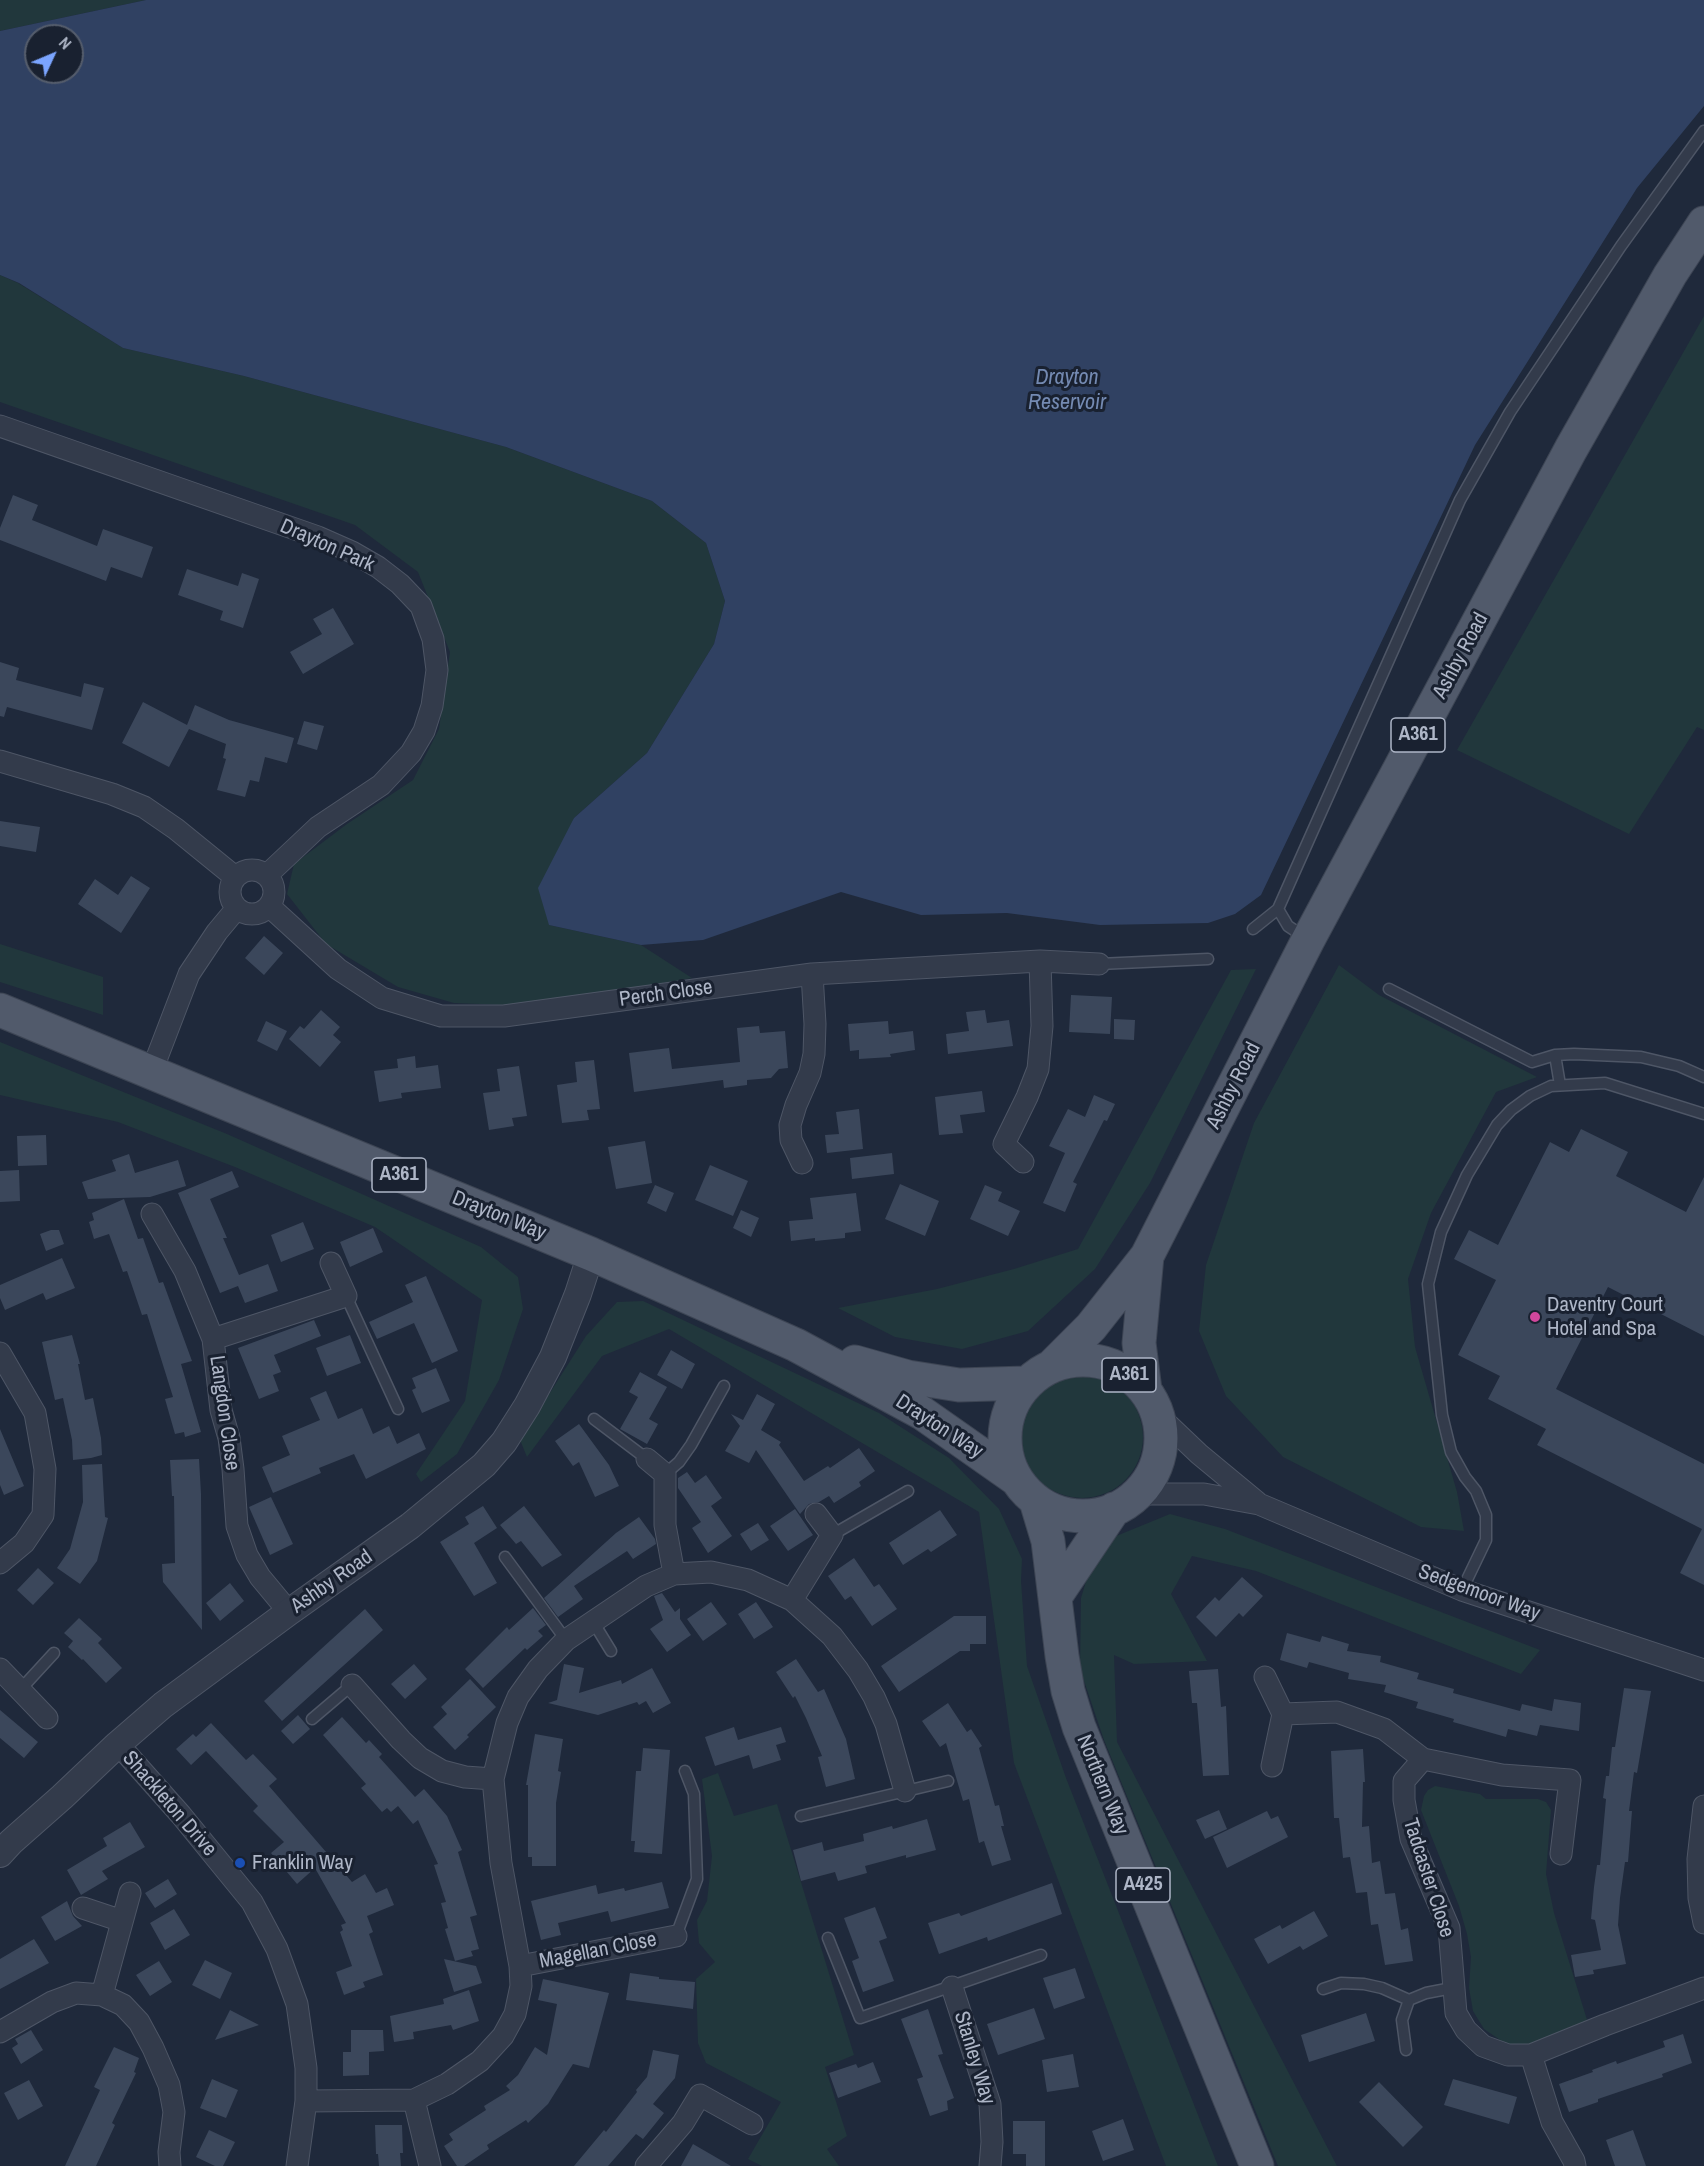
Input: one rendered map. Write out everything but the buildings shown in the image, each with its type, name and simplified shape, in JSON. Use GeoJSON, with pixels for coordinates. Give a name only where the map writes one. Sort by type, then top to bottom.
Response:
{"type":"FeatureCollection","features":[{"type":"Feature","properties":{"kind":"main road","name":"Ashby Road"},"geometry":{"type":"LineString","coordinates":[[1039,1375],[1091,1328],[1147,1256],[1308,940],[1571,449],[1670,275],[1704,223]]}},
{"type":"Feature","properties":{"kind":"main road","name":"Drayton Way"},"geometry":{"type":"LineString","coordinates":[[0,1010],[591,1254],[796,1345],[922,1413],[1026,1490]]}},
{"type":"Feature","properties":{"kind":"main road","name":"Ashby Road"},"geometry":{"type":"LineString","coordinates":[[1147,1256],[1139,1343],[1151,1402]]}},
{"type":"Feature","properties":{"kind":"main road","name":"Drayton Way"},"geometry":{"type":"LineString","coordinates":[[796,1345],[908,1377],[959,1385],[1039,1375]]}},
{"type":"Feature","properties":{"kind":"main road","name":"A361"},"geometry":{"type":"LineString","coordinates":[[1085,1359],[1110,1364],[1132,1377],[1151,1402],[1161,1443],[1154,1470],[1126,1501],[1088,1516],[1060,1513],[1026,1490],[1006,1455],[1005,1429],[1012,1404],[1039,1375],[1068,1361],[1085,1359]]}},
{"type":"Feature","properties":{"kind":"main road","name":"Northern Way"},"geometry":{"type":"LineString","coordinates":[[1026,1490],[1047,1541],[1068,1691],[1079,1727],[1257,2166]]}},
{"type":"Feature","properties":{"kind":"main road"},"geometry":{"type":"LineString","coordinates":[[1055,1597],[1126,1501]]}},
{"type":"Feature","properties":{"kind":"street","name":"Drayton Park"},"geometry":{"type":"LineString","coordinates":[[0,426],[335,544],[378,567],[400,584],[421,606],[433,639],[437,670],[432,706],[424,731],[411,753],[381,785],[318,827],[267,875]]}},
{"type":"Feature","properties":{"kind":"street"},"geometry":{"type":"LineString","coordinates":[[0,761],[112,794],[144,807],[176,829],[235,877]]}},
{"type":"Feature","properties":{"kind":"street"},"geometry":{"type":"LineString","coordinates":[[249,869],[267,875],[274,885],[274,893],[269,906],[255,914],[247,914],[237,908],[230,891],[235,877],[249,869]]}},
{"type":"Feature","properties":{"kind":"street","name":"Perch Close"},"geometry":{"type":"LineString","coordinates":[[269,906],[338,969],[382,998],[441,1016],[504,1016],[812,974],[1040,961],[1099,964]]}},
{"type":"Feature","properties":{"kind":"street"},"geometry":{"type":"LineString","coordinates":[[151,1073],[189,974],[217,932],[237,908]]}},
{"type":"Feature","properties":{"kind":"street"},"geometry":{"type":"LineString","coordinates":[[1023,1162],[1004,1144],[1038,1069],[1042,1026],[1040,961]]}},
{"type":"Feature","properties":{"kind":"street"},"geometry":{"type":"LineString","coordinates":[[801,1163],[791,1140],[790,1125],[810,1073],[814,1054],[812,974]]}},
{"type":"Feature","properties":{"kind":"street"},"geometry":{"type":"LineString","coordinates":[[153,1214],[185,1271],[213,1339]]}},
{"type":"Feature","properties":{"kind":"street","name":"Ashby Road"},"geometry":{"type":"LineString","coordinates":[[4,1842],[62,1797],[163,1705],[410,1527],[484,1465],[504,1442],[527,1406],[553,1356],[591,1254]]}},
{"type":"Feature","properties":{"kind":"street"},"geometry":{"type":"LineString","coordinates":[[331,1263],[346,1296]]}},
{"type":"Feature","properties":{"kind":"street","name":"Langdon Close"},"geometry":{"type":"LineString","coordinates":[[290,1612],[260,1577],[247,1555],[237,1526],[233,1469],[229,1438],[221,1410],[213,1339],[346,1296]]}},
{"type":"Feature","properties":{"kind":"street"},"geometry":{"type":"LineString","coordinates":[[0,1353],[35,1413],[45,1469],[43,1515],[24,1544],[0,1563]]}},
{"type":"Feature","properties":{"kind":"street","name":"Sedgemoor Way"},"geometry":{"type":"LineString","coordinates":[[1151,1402],[1198,1454],[1260,1504]]}},
{"type":"Feature","properties":{"kind":"street"},"geometry":{"type":"LineString","coordinates":[[647,1459],[664,1474],[664,1526],[674,1574]]}},
{"type":"Feature","properties":{"kind":"street","name":"Sedgemoor Way"},"geometry":{"type":"LineString","coordinates":[[1126,1501],[1204,1494],[1260,1504],[1462,1590],[1704,1670]]}},
{"type":"Feature","properties":{"kind":"street"},"geometry":{"type":"LineString","coordinates":[[792,1600],[832,1535],[816,1514]]}},
{"type":"Feature","properties":{"kind":"street"},"geometry":{"type":"LineString","coordinates":[[306,2101],[414,2100],[447,2084],[480,2061],[502,2036],[515,2014],[521,1986],[520,1966],[501,1863],[493,1779],[507,1723],[518,1698],[538,1669],[566,1640],[592,1620],[646,1586],[674,1574],[711,1572],[748,1580],[792,1600],[832,1636],[858,1670],[874,1697],[886,1724],[905,1791]]}},
{"type":"Feature","properties":{"kind":"street"},"geometry":{"type":"LineString","coordinates":[[0,1670],[46,1718]]}},
{"type":"Feature","properties":{"kind":"street"},"geometry":{"type":"LineString","coordinates":[[1266,1677],[1283,1714],[1272,1766]]}},
{"type":"Feature","properties":{"kind":"street"},"geometry":{"type":"LineString","coordinates":[[352,1685],[420,1758],[442,1771],[465,1777],[493,1779]]}},
{"type":"Feature","properties":{"kind":"street"},"geometry":{"type":"LineString","coordinates":[[1283,1714],[1337,1712],[1384,1729],[1423,1760],[1502,1775],[1570,1780],[1561,1854]]}},
{"type":"Feature","properties":{"kind":"street","name":"Shackleton Drive"},"geometry":{"type":"LineString","coordinates":[[118,1744],[181,1815],[252,1902],[277,1949],[297,2004],[306,2068],[306,2101],[297,2166]]}},
{"type":"Feature","properties":{"kind":"street","name":"Tadcaster Close"},"geometry":{"type":"LineString","coordinates":[[1423,1760],[1404,1781],[1404,1800],[1411,1839],[1449,1928],[1452,1988],[1456,2013],[1466,2030],[1483,2046],[1508,2055],[1531,2055],[1704,1988]]}},
{"type":"Feature","properties":{"kind":"street"},"geometry":{"type":"LineString","coordinates":[[1704,1806],[1698,1859],[1699,1898],[1704,1923]]}},
{"type":"Feature","properties":{"kind":"street"},"geometry":{"type":"LineString","coordinates":[[102,1995],[130,1893]]}},
{"type":"Feature","properties":{"kind":"street"},"geometry":{"type":"LineString","coordinates":[[83,1908],[122,1921]]}},
{"type":"Feature","properties":{"kind":"street","name":"Magellan Close"},"geometry":{"type":"LineString","coordinates":[[520,1966],[676,1936]]}},
{"type":"Feature","properties":{"kind":"street","name":"Stanley Way"},"geometry":{"type":"LineString","coordinates":[[952,1987],[990,2104],[992,2142],[990,2166]]}},
{"type":"Feature","properties":{"kind":"street"},"geometry":{"type":"LineString","coordinates":[[0,2032],[52,2002],[76,1994],[102,1995],[123,2005],[139,2022],[169,2085],[174,2112],[169,2152],[170,2166]]}},
{"type":"Feature","properties":{"kind":"street"},"geometry":{"type":"LineString","coordinates":[[1531,2055],[1552,2122],[1575,2166]]}},
{"type":"Feature","properties":{"kind":"street"},"geometry":{"type":"LineString","coordinates":[[646,2166],[683,2123],[700,2096],[753,2124]]}},
{"type":"Feature","properties":{"kind":"street"},"geometry":{"type":"LineString","coordinates":[[414,2100],[430,2166]]}},
{"type":"Feature","properties":{"kind":"lane"},"geometry":{"type":"LineString","coordinates":[[1253,929],[1278,909],[1460,500],[1510,412],[1621,246],[1704,131]]}},
{"type":"Feature","properties":{"kind":"lane"},"geometry":{"type":"LineString","coordinates":[[1278,909],[1288,926],[1308,940]]}},
{"type":"Feature","properties":{"kind":"lane"},"geometry":{"type":"LineString","coordinates":[[1099,964],[1208,959]]}},
{"type":"Feature","properties":{"kind":"lane"},"geometry":{"type":"LineString","coordinates":[[1389,989],[1532,1062],[1555,1055],[1574,1054],[1641,1057],[1679,1066],[1704,1077]]}},
{"type":"Feature","properties":{"kind":"lane"},"geometry":{"type":"LineString","coordinates":[[1555,1055],[1560,1085]]}},
{"type":"Feature","properties":{"kind":"lane"},"geometry":{"type":"LineString","coordinates":[[1462,1590],[1486,1540],[1486,1515],[1476,1491],[1451,1452],[1442,1415],[1428,1284],[1441,1232],[1467,1175],[1497,1125],[1511,1110],[1530,1096],[1551,1086],[1605,1083],[1704,1114]]}},
{"type":"Feature","properties":{"kind":"lane"},"geometry":{"type":"LineString","coordinates":[[346,1296],[398,1409]]}},
{"type":"Feature","properties":{"kind":"lane"},"geometry":{"type":"LineString","coordinates":[[664,1474],[679,1462],[691,1445],[724,1386]]}},
{"type":"Feature","properties":{"kind":"lane"},"geometry":{"type":"LineString","coordinates":[[594,1419],[647,1459]]}},
{"type":"Feature","properties":{"kind":"lane"},"geometry":{"type":"LineString","coordinates":[[832,1535],[908,1491]]}},
{"type":"Feature","properties":{"kind":"lane"},"geometry":{"type":"LineString","coordinates":[[505,1557],[566,1640]]}},
{"type":"Feature","properties":{"kind":"lane"},"geometry":{"type":"LineString","coordinates":[[592,1620],[611,1651]]}},
{"type":"Feature","properties":{"kind":"lane"},"geometry":{"type":"LineString","coordinates":[[20,1690],[54,1653]]}},
{"type":"Feature","properties":{"kind":"lane"},"geometry":{"type":"LineString","coordinates":[[312,1719],[352,1685]]}},
{"type":"Feature","properties":{"kind":"lane"},"geometry":{"type":"LineString","coordinates":[[676,1936],[697,1879],[694,1794],[685,1772]]}},
{"type":"Feature","properties":{"kind":"lane"},"geometry":{"type":"LineString","coordinates":[[801,1816],[948,1781]]}},
{"type":"Feature","properties":{"kind":"lane"},"geometry":{"type":"LineString","coordinates":[[828,1938],[860,2018],[1041,1955]]}},
{"type":"Feature","properties":{"kind":"lane"},"geometry":{"type":"LineString","coordinates":[[1323,1989],[1341,1983],[1364,1984],[1382,1988],[1409,2000],[1426,1993],[1452,1988]]}},
{"type":"Feature","properties":{"kind":"lane"},"geometry":{"type":"LineString","coordinates":[[1406,2050],[1402,2020],[1409,2000]]}},
{"type":"Feature","properties":{"kind":"green space"},"geometry":{"type":"Polygon","coordinates":[[[0,0],[146,0],[24,24],[24,26],[0,31],[0,0]]]}},
{"type":"Feature","properties":{"kind":"green space"},"geometry":{"type":"Polygon","coordinates":[[[0,275],[18,283],[123,348],[244,376],[506,447],[652,501],[706,543],[725,601],[714,644],[647,753],[574,818],[549,925],[641,945],[692,978],[529,1006],[454,1003],[398,987],[326,944],[287,894],[294,864],[347,824],[413,780],[439,729],[450,652],[418,572],[355,525],[0,402],[0,275]]]}},
{"type":"Feature","properties":{"kind":"green space"},"geometry":{"type":"Polygon","coordinates":[[[1704,316],[1704,730],[1697,727],[1629,834],[1457,750],[1704,316]]]}},
{"type":"Feature","properties":{"kind":"green space"},"geometry":{"type":"Polygon","coordinates":[[[0,944],[103,977],[103,1015],[0,982],[0,944]]]}},
{"type":"Feature","properties":{"kind":"green space"},"geometry":{"type":"Polygon","coordinates":[[[1339,965],[1379,995],[1537,1077],[1496,1092],[1431,1213],[1408,1279],[1415,1347],[1457,1492],[1464,1531],[1421,1527],[1283,1457],[1226,1396],[1199,1331],[1206,1265],[1254,1123],[1339,965]]]}},
{"type":"Feature","properties":{"kind":"green space"},"geometry":{"type":"Polygon","coordinates":[[[1256,969],[1150,1183],[1095,1269],[1028,1331],[962,1349],[895,1337],[838,1308],[937,1289],[1078,1249],[1231,970],[1256,969]]]}},
{"type":"Feature","properties":{"kind":"green space"},"geometry":{"type":"Polygon","coordinates":[[[0,1042],[227,1134],[481,1247],[518,1277],[523,1309],[499,1380],[457,1454],[421,1482],[416,1474],[465,1401],[482,1300],[375,1227],[235,1167],[118,1122],[0,1095],[0,1042]]]}},
{"type":"Feature","properties":{"kind":"green space"},"geometry":{"type":"Polygon","coordinates":[[[643,1301],[879,1413],[949,1458],[999,1509],[1022,1559],[1021,1581],[1027,1666],[1066,1778],[1218,2166],[1166,2166],[1014,1763],[979,1512],[669,1329],[602,1356],[527,1457],[520,1440],[586,1336],[617,1302],[643,1301]]]}},
{"type":"Feature","properties":{"kind":"green space"},"geometry":{"type":"Polygon","coordinates":[[[1082,1376],[1105,1380],[1125,1394],[1139,1414],[1143,1437],[1139,1460],[1125,1480],[1105,1494],[1082,1498],[1059,1494],[1039,1480],[1025,1460],[1021,1437],[1025,1414],[1039,1394],[1059,1380],[1082,1376]]]}},
{"type":"Feature","properties":{"kind":"green space"},"geometry":{"type":"Polygon","coordinates":[[[1170,1514],[1225,1529],[1540,1650],[1521,1674],[1256,1571],[1192,1556],[1171,1594],[1207,1661],[1134,1664],[1114,1655],[1117,1742],[1337,2166],[1278,2166],[1104,1740],[1080,1669],[1081,1598],[1088,1575],[1109,1539],[1170,1514]]]}},
{"type":"Feature","properties":{"kind":"green space"},"geometry":{"type":"Polygon","coordinates":[[[718,1773],[734,1816],[777,1804],[854,2055],[825,2067],[847,2136],[827,2149],[839,2166],[762,2166],[748,2159],[781,2102],[706,2063],[698,2043],[696,1979],[715,1962],[699,1943],[697,1920],[707,1901],[712,1856],[702,1779],[718,1773]]]}},
{"type":"Feature","properties":{"kind":"green space"},"geometry":{"type":"Polygon","coordinates":[[[1435,1786],[1480,1794],[1486,1799],[1538,1799],[1546,1802],[1551,1810],[1546,1874],[1554,1913],[1588,2023],[1532,2046],[1506,2044],[1484,2029],[1473,2011],[1469,1988],[1471,1957],[1459,1906],[1421,1810],[1424,1796],[1435,1786]]]}},
{"type":"Feature","properties":{"kind":"water","name":"Drayton Reservoir"},"geometry":{"type":"Polygon","coordinates":[[[146,0],[1704,0],[1704,106],[1637,188],[1475,445],[1261,895],[1235,914],[1208,923],[1100,925],[1007,913],[921,915],[841,892],[703,940],[641,945],[549,925],[538,888],[574,818],[647,753],[714,644],[725,601],[706,543],[652,501],[506,447],[244,376],[123,348],[19,283],[0,275],[0,31],[24,26],[24,84],[84,84],[84,24],[33,24],[146,0]]]}},
{"type":"Feature","properties":{"kind":"place","name":"Daventry Court Hotel and Spa"},"geometry":{"type":"Point","coordinates":[1535,1317]}},
{"type":"Feature","properties":{"kind":"place","name":"Franklin Way"},"geometry":{"type":"Point","coordinates":[240,1863]}}]}
